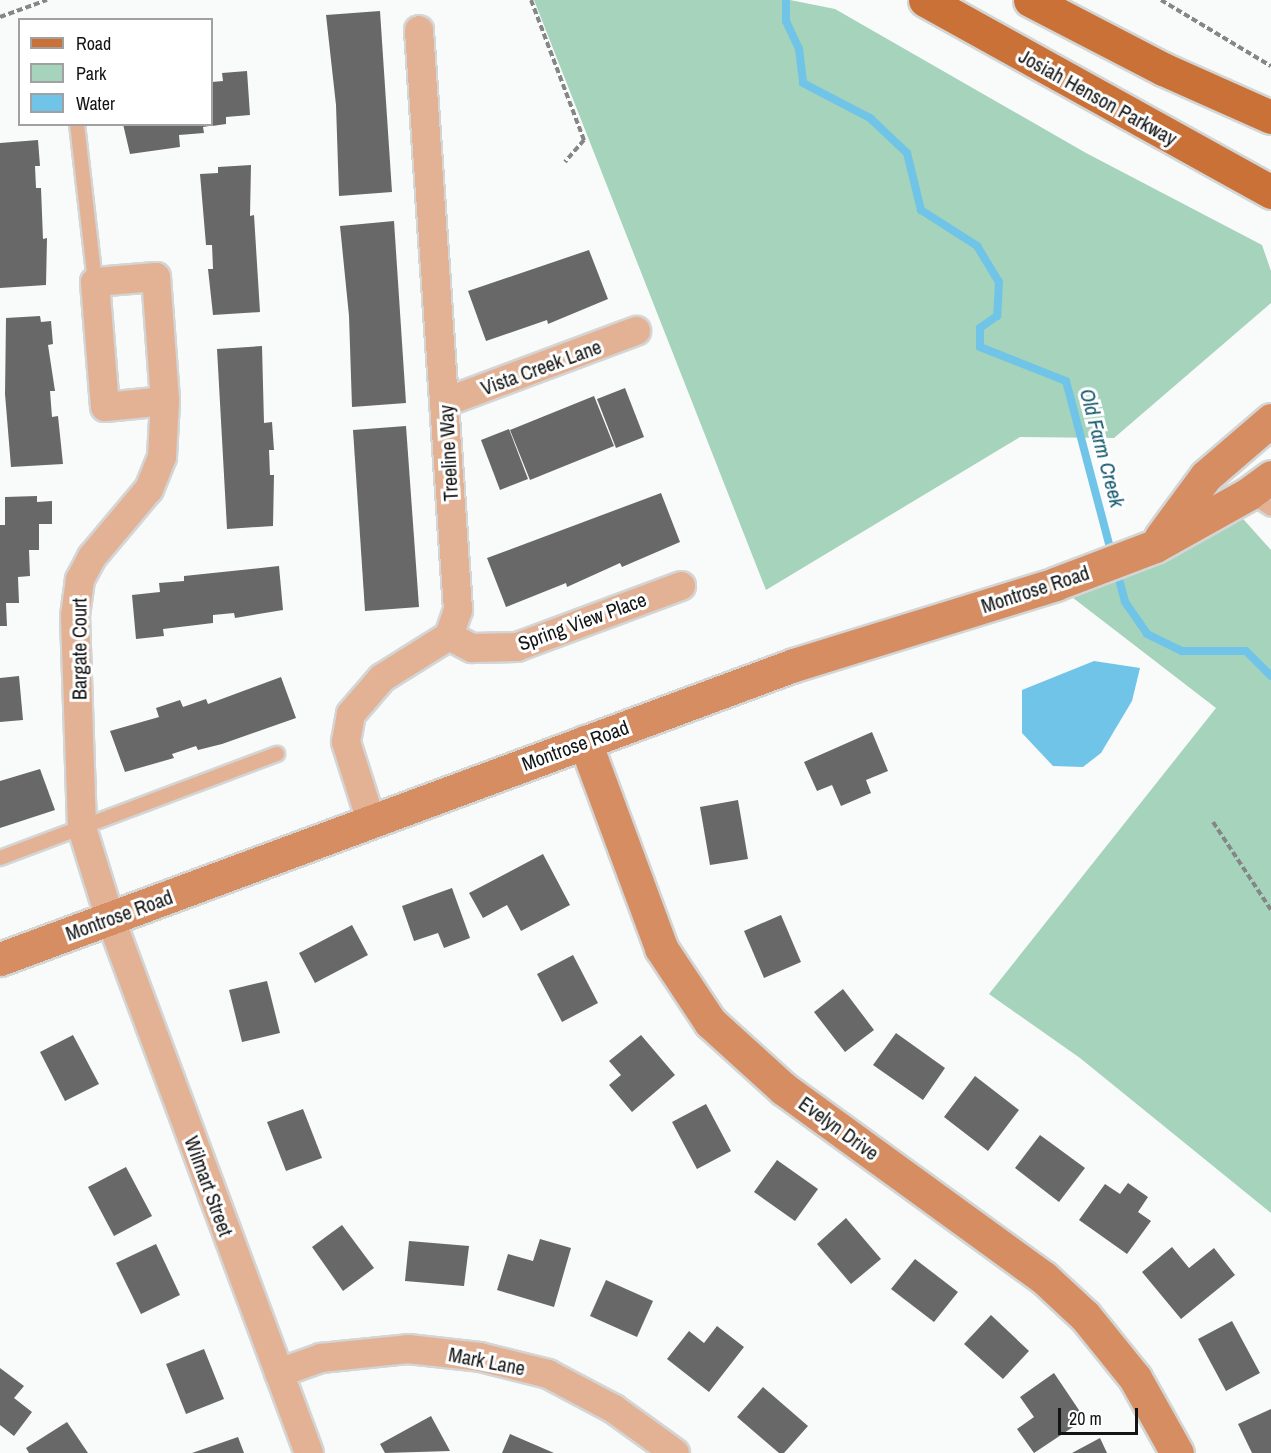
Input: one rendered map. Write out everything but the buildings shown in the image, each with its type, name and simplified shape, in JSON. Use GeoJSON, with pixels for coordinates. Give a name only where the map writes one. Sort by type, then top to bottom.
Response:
{"type":"FeatureCollection","features":[{"type":"Feature","properties":{"kind":"main road","name":"Josiah Henson Parkway"},"geometry":{"type":"LineString","coordinates":[[925,0],[1271,192]]}},
{"type":"Feature","properties":{"kind":"main road"},"geometry":{"type":"LineString","coordinates":[[1030,0],[1163,69],[1271,117]]}},
{"type":"Feature","properties":{"kind":"street","name":"Treeline Way"},"geometry":{"type":"LineString","coordinates":[[419,30],[446,402],[458,610],[449,636]]}},
{"type":"Feature","properties":{"kind":"street","name":"Bargate Court"},"geometry":{"type":"LineString","coordinates":[[96,282],[156,277],[165,401],[162,457],[149,489],[92,557],[80,580],[75,616],[82,828],[111,918]]}},
{"type":"Feature","properties":{"kind":"street"},"geometry":{"type":"LineString","coordinates":[[96,282],[105,407],[165,401]]}},
{"type":"Feature","properties":{"kind":"street","name":"Vista Creek Lane"},"geometry":{"type":"LineString","coordinates":[[446,402],[636,331]]}},
{"type":"Feature","properties":{"kind":"street"},"geometry":{"type":"LineString","coordinates":[[1155,546],[1206,476],[1271,420]]}},
{"type":"Feature","properties":{"kind":"street","name":"Montrose Road"},"geometry":{"type":"LineString","coordinates":[[0,959],[794,665],[1055,584],[1155,546],[1263,493]]}},
{"type":"Feature","properties":{"kind":"street","name":"Spring View Place"},"geometry":{"type":"LineString","coordinates":[[449,636],[472,648],[517,646],[681,586]]}},
{"type":"Feature","properties":{"kind":"street"},"geometry":{"type":"LineString","coordinates":[[371,821],[353,774],[346,742],[351,714],[382,678],[449,636]]}},
{"type":"Feature","properties":{"kind":"street","name":"Evelyn Drive"},"geometry":{"type":"LineString","coordinates":[[585,742],[662,948],[710,1022],[784,1089],[1043,1277],[1085,1316],[1136,1378],[1177,1453]]}},
{"type":"Feature","properties":{"kind":"street","name":"Wilmart Street"},"geometry":{"type":"LineString","coordinates":[[111,918],[309,1453]]}},
{"type":"Feature","properties":{"kind":"street","name":"Mark Lane"},"geometry":{"type":"LineString","coordinates":[[279,1373],[321,1358],[408,1349],[480,1357],[548,1374],[614,1409],[675,1453]]}},
{"type":"Feature","properties":{"kind":"lane"},"geometry":{"type":"LineString","coordinates":[[77,126],[96,282]]}},
{"type":"Feature","properties":{"kind":"lane"},"geometry":{"type":"LineString","coordinates":[[0,858],[277,754]]}},
{"type":"Feature","properties":{"kind":"path"},"geometry":{"type":"LineString","coordinates":[[0,17],[47,0]]}},
{"type":"Feature","properties":{"kind":"path"},"geometry":{"type":"LineString","coordinates":[[531,0],[584,140],[565,162]]}},
{"type":"Feature","properties":{"kind":"path"},"geometry":{"type":"LineString","coordinates":[[1161,0],[1271,66]]}},
{"type":"Feature","properties":{"kind":"path"},"geometry":{"type":"LineString","coordinates":[[1213,822],[1271,909]]}},
{"type":"Feature","properties":{"kind":"green space"},"geometry":{"type":"Polygon","coordinates":[[[534,0],[790,0],[835,9],[1086,153],[1262,245],[1271,271],[1271,303],[1114,438],[1020,437],[766,590],[534,0]]]}},
{"type":"Feature","properties":{"kind":"green space"},"geometry":{"type":"Polygon","coordinates":[[[1227,501],[1271,550],[1271,1213],[1080,1058],[989,994],[1216,708],[1055,584],[1227,501]]]}},
{"type":"Feature","properties":{"kind":"water"},"geometry":{"type":"Polygon","coordinates":[[[1094,661],[1140,668],[1132,701],[1101,753],[1083,767],[1053,766],[1022,733],[1022,690],[1094,661]]]}},
{"type":"Feature","properties":{"kind":"waterway","name":"Old Farm Creek"},"geometry":{"type":"LineString","coordinates":[[786,0],[786,21],[799,49],[803,83],[870,118],[907,153],[921,210],[977,246],[999,282],[997,316],[980,328],[980,347],[1066,381],[1112,555]]}},
{"type":"Feature","properties":{"kind":"waterway","name":"Old Farm Creek"},"geometry":{"type":"LineString","coordinates":[[1116,568],[1125,602],[1147,634],[1182,651],[1246,651],[1271,676]]}}]}
